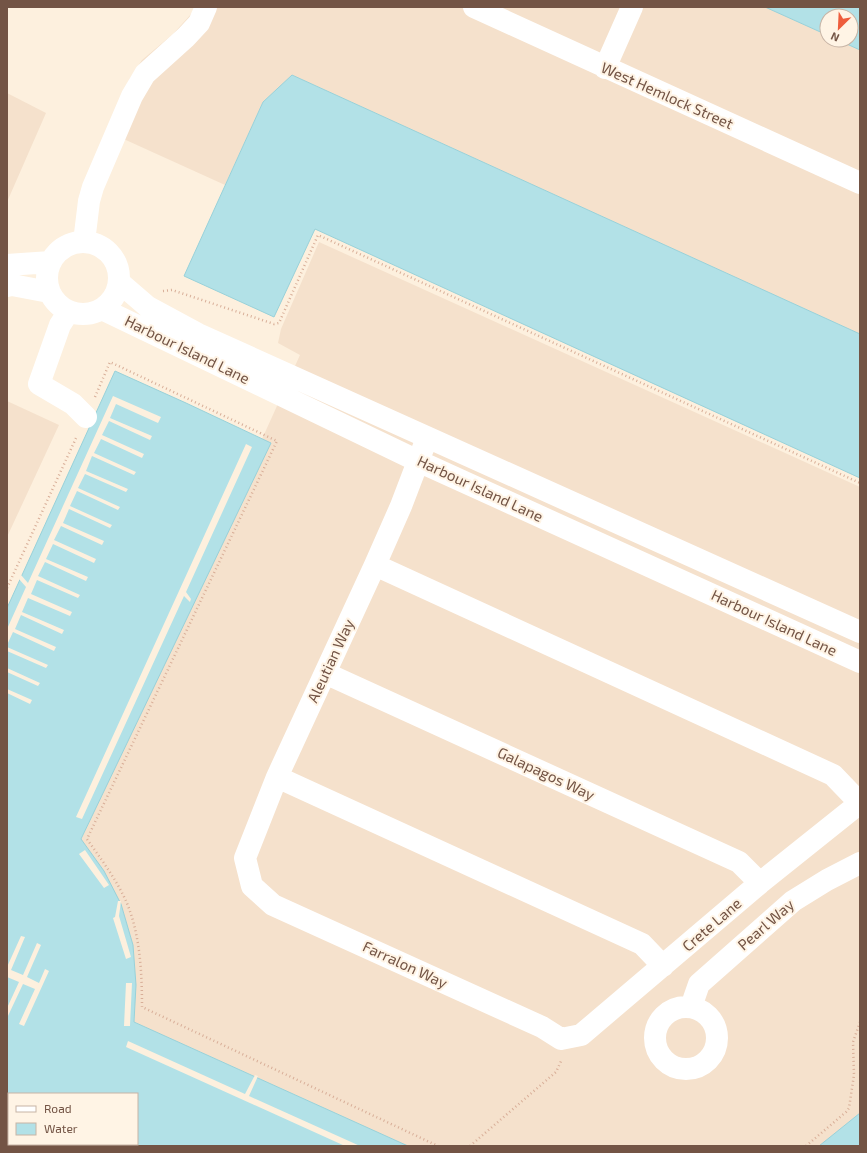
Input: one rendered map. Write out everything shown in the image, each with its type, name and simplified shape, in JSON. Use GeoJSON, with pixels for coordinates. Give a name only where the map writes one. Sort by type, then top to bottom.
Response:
{"type":"FeatureCollection","features":[{"type":"Feature","properties":{"kind":"street"},"geometry":{"type":"LineString","coordinates":[[84,242],[89,202],[94,186],[132,96],[145,74],[186,37],[199,23],[206,7]]}},
{"type":"Feature","properties":{"kind":"street","name":"West Hemlock Street"},"geometry":{"type":"LineString","coordinates":[[474,7],[860,183]]}},
{"type":"Feature","properties":{"kind":"street"},"geometry":{"type":"LineString","coordinates":[[605,68],[632,7]]}},
{"type":"Feature","properties":{"kind":"street"},"geometry":{"type":"LineString","coordinates":[[84,242],[96,245],[106,250],[114,260],[118,270],[119,282],[116,292],[110,302],[102,309],[92,313],[80,314],[61,307],[54,300],[49,292],[47,277],[51,262],[56,254],[64,247],[74,243],[84,242]]}},
{"type":"Feature","properties":{"kind":"street"},"geometry":{"type":"LineString","coordinates":[[7,265],[51,262]]}},
{"type":"Feature","properties":{"kind":"street","name":"Harbour Island Lane"},"geometry":{"type":"LineString","coordinates":[[119,282],[148,307],[198,334],[860,632]]}},
{"type":"Feature","properties":{"kind":"street"},"geometry":{"type":"LineString","coordinates":[[7,286],[12,285],[49,292]]}},
{"type":"Feature","properties":{"kind":"street","name":"Harbour Island Lane"},"geometry":{"type":"LineString","coordinates":[[102,309],[418,461],[860,662]]}},
{"type":"Feature","properties":{"kind":"street"},"geometry":{"type":"LineString","coordinates":[[69,311],[60,325],[39,384],[73,404],[86,417]]}},
{"type":"Feature","properties":{"kind":"street","name":"Aleutian Way"},"geometry":{"type":"LineString","coordinates":[[252,886],[245,858],[277,777],[401,506],[427,438]]}},
{"type":"Feature","properties":{"kind":"street"},"geometry":{"type":"LineString","coordinates":[[375,565],[833,775],[860,803]]}},
{"type":"Feature","properties":{"kind":"street","name":"Galapagos Way"},"geometry":{"type":"LineString","coordinates":[[325,673],[739,862],[760,883]]}},
{"type":"Feature","properties":{"kind":"street"},"geometry":{"type":"LineString","coordinates":[[277,777],[642,944],[663,966]]}},
{"type":"Feature","properties":{"kind":"street","name":"Crete Lane"},"geometry":{"type":"LineString","coordinates":[[561,1039],[581,1034],[760,883],[860,803]]}},
{"type":"Feature","properties":{"kind":"street","name":"Pearl Way"},"geometry":{"type":"LineString","coordinates":[[691,1007],[699,984],[793,901],[827,880],[860,863]]}},
{"type":"Feature","properties":{"kind":"street","name":"Farralon Way"},"geometry":{"type":"LineString","coordinates":[[252,886],[273,905],[542,1027],[561,1039]]}},
{"type":"Feature","properties":{"kind":"path"},"geometry":{"type":"LineString","coordinates":[[148,307],[158,294],[166,290],[172,290],[274,324],[279,323],[318,235],[860,483]]}},
{"type":"Feature","properties":{"kind":"path"},"geometry":{"type":"LineString","coordinates":[[7,588],[110,362],[277,441],[87,839],[108,868],[126,902],[138,942],[142,984],[142,1007],[438,1146]]}},
{"type":"Feature","properties":{"kind":"path"},"geometry":{"type":"LineString","coordinates":[[806,1146],[846,1112],[848,1108],[854,1075],[854,1042],[860,1022]]}},
{"type":"Feature","properties":{"kind":"path"},"geometry":{"type":"LineString","coordinates":[[470,1146],[556,1072],[563,1056],[561,1039]]}},
{"type":"Feature","properties":{"kind":"shaded area"},"geometry":{"type":"Polygon","coordinates":[[[195,7],[765,7],[819,31],[819,48],[856,48],[860,50],[860,334],[292,75],[263,102],[225,185],[106,131],[130,78],[142,60],[173,34],[192,13],[195,7]]]}},
{"type":"Feature","properties":{"kind":"shaded area"},"geometry":{"type":"Polygon","coordinates":[[[7,93],[46,113],[7,202],[7,93]]]}},
{"type":"Feature","properties":{"kind":"shaded area"},"geometry":{"type":"Polygon","coordinates":[[[319,242],[860,487],[860,1113],[819,1146],[408,1146],[134,1022],[136,985],[133,945],[121,904],[81,840],[300,355],[278,343],[281,329],[319,242]]]}},
{"type":"Feature","properties":{"kind":"shaded area"},"geometry":{"type":"Polygon","coordinates":[[[7,401],[59,425],[7,537],[7,401]]]}},
{"type":"Feature","properties":{"kind":"water"},"geometry":{"type":"Polygon","coordinates":[[[765,7],[860,7],[860,50],[856,48],[859,48],[859,8],[819,8],[819,31],[765,7]]]}},
{"type":"Feature","properties":{"kind":"water"},"geometry":{"type":"Polygon","coordinates":[[[292,75],[860,334],[860,478],[315,229],[274,317],[184,276],[263,102],[292,75]]]}},
{"type":"Feature","properties":{"kind":"water"},"geometry":{"type":"Polygon","coordinates":[[[115,371],[271,443],[81,839],[104,871],[121,904],[133,945],[136,985],[134,1022],[408,1146],[7,1146],[7,608],[115,371]]]}},
{"type":"Feature","properties":{"kind":"water"},"geometry":{"type":"Polygon","coordinates":[[[860,1113],[860,1146],[819,1146],[860,1113]]]}},
{"type":"Feature","properties":{"kind":"pier"},"geometry":{"type":"Polygon","coordinates":[[[113,396],[161,417],[158,423],[116,404],[110,418],[152,436],[150,440],[109,421],[102,435],[144,454],[142,458],[101,439],[94,453],[136,472],[134,475],[92,456],[86,471],[128,489],[126,492],[85,474],[78,488],[120,507],[118,510],[77,491],[70,506],[112,525],[110,528],[69,509],[63,523],[104,541],[102,545],[61,526],[54,540],[96,559],[94,563],[53,544],[46,559],[88,577],[86,581],[45,562],[38,576],[80,595],[78,598],[37,580],[31,594],[72,612],[70,616],[28,598],[22,612],[64,630],[62,634],[21,615],[15,629],[56,647],[54,651],[13,632],[7,645],[7,629],[26,587],[19,579],[21,575],[28,583],[113,396]]]}},
{"type":"Feature","properties":{"kind":"pier"},"geometry":{"type":"Polygon","coordinates":[[[246,444],[252,447],[186,592],[191,599],[190,602],[184,596],[82,819],[76,817],[246,444]]]}},
{"type":"Feature","properties":{"kind":"pier"},"geometry":{"type":"Polygon","coordinates":[[[7,647],[48,665],[46,668],[7,651],[7,647]]]}},
{"type":"Feature","properties":{"kind":"pier"},"geometry":{"type":"Polygon","coordinates":[[[7,668],[40,683],[38,686],[7,672],[7,668]]]}},
{"type":"Feature","properties":{"kind":"pier"},"geometry":{"type":"Polygon","coordinates":[[[7,689],[32,700],[30,704],[7,693],[7,689]]]}},
{"type":"Feature","properties":{"kind":"pier"},"geometry":{"type":"Polygon","coordinates":[[[85,850],[109,885],[104,888],[79,854],[85,850]]]}},
{"type":"Feature","properties":{"kind":"pier"},"geometry":{"type":"Polygon","coordinates":[[[118,901],[121,901],[119,916],[131,957],[126,959],[113,918],[115,917],[118,901]]]}},
{"type":"Feature","properties":{"kind":"pier"},"geometry":{"type":"Polygon","coordinates":[[[21,936],[25,937],[11,970],[23,975],[37,943],[41,945],[27,977],[39,983],[45,969],[49,971],[24,1026],[19,1024],[35,989],[23,984],[7,1018],[7,1008],[19,982],[7,977],[7,967],[21,936]]]}},
{"type":"Feature","properties":{"kind":"pier"},"geometry":{"type":"Polygon","coordinates":[[[126,983],[132,983],[130,1026],[124,1026],[126,983]]]}},
{"type":"Feature","properties":{"kind":"pier"},"geometry":{"type":"Polygon","coordinates":[[[128,1041],[245,1094],[255,1075],[258,1076],[249,1096],[360,1146],[345,1146],[126,1047],[128,1041]]]}}]}
